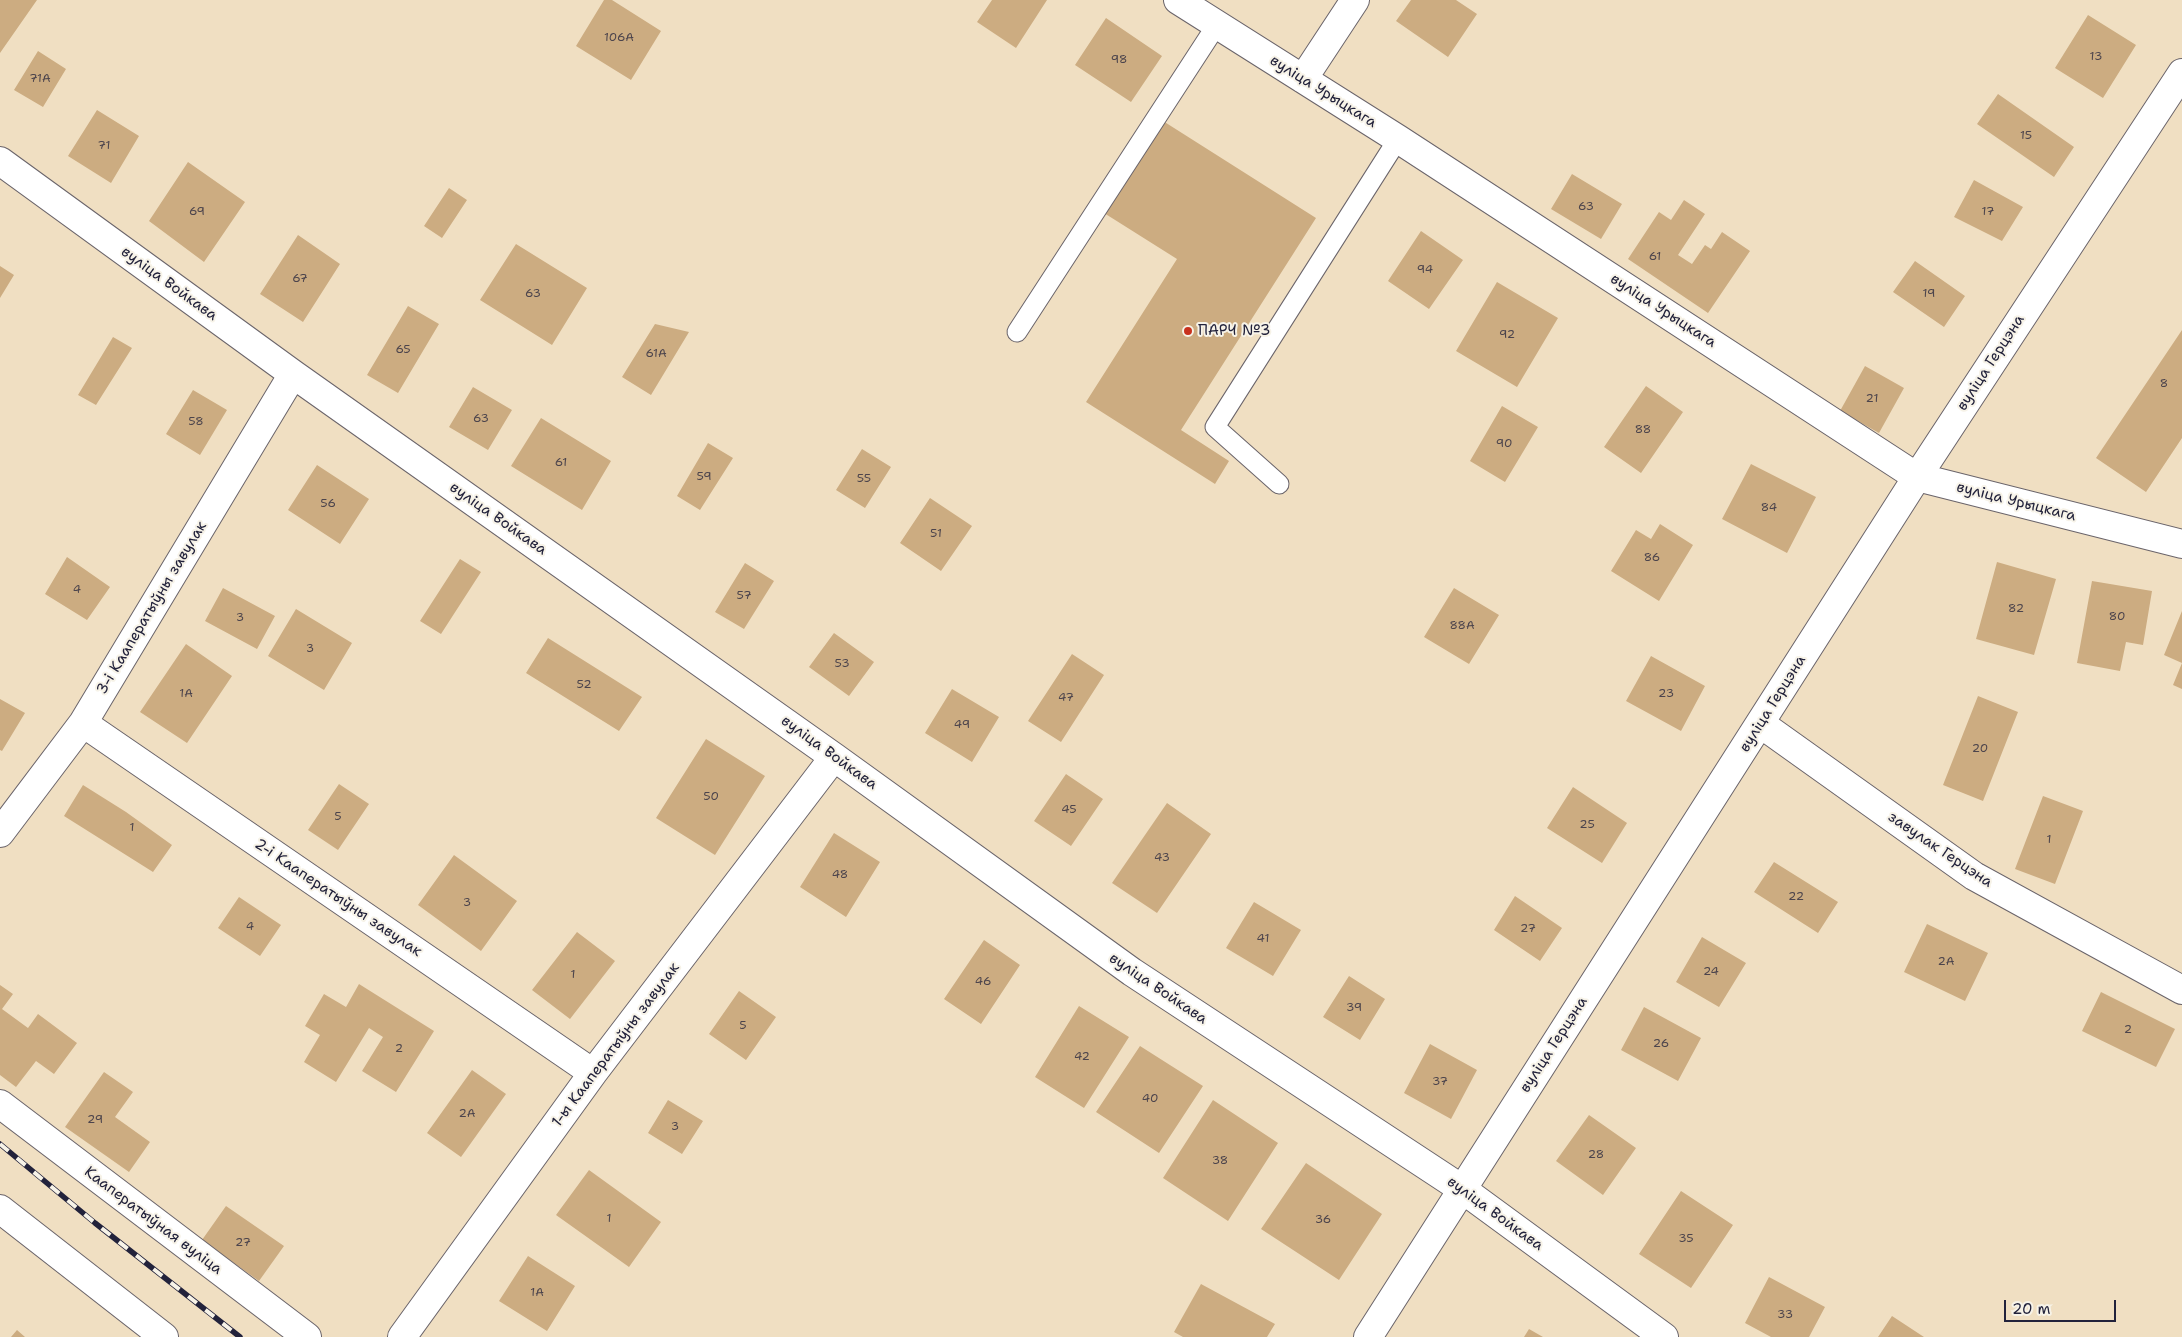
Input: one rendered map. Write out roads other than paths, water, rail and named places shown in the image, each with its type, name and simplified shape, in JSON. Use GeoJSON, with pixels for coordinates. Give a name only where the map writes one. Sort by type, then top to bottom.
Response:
{"type":"FeatureCollection","features":[{"type":"Feature","properties":{"kind":"street","name":"вуліца Урыцкага"},"geometry":{"type":"LineString","coordinates":[[1178,0],[1216,26],[1398,139],[1917,476],[2182,544]]}},
{"type":"Feature","properties":{"kind":"street"},"geometry":{"type":"LineString","coordinates":[[1303,79],[1355,0]]}},
{"type":"Feature","properties":{"kind":"street","name":"вуліца Герцэна"},"geometry":{"type":"LineString","coordinates":[[1368,1337],[1917,476],[2182,73]]}},
{"type":"Feature","properties":{"kind":"street","name":"вуліца Войкава"},"geometry":{"type":"LineString","coordinates":[[0,160],[293,374],[834,757],[1132,972],[1462,1189],[1664,1337]]}},
{"type":"Feature","properties":{"kind":"street","name":"3-і Кааператыўны завулак"},"geometry":{"type":"LineString","coordinates":[[0,833],[83,723],[293,374]]}},
{"type":"Feature","properties":{"kind":"street","name":"2-і Кааператыўны завулак"},"geometry":{"type":"LineString","coordinates":[[83,723],[593,1073]]}},
{"type":"Feature","properties":{"kind":"street","name":"завулак Герцэна"},"geometry":{"type":"LineString","coordinates":[[1760,724],[1974,876],[2182,990]]}},
{"type":"Feature","properties":{"kind":"street","name":"1-ы Кааператыўны завулак"},"geometry":{"type":"LineString","coordinates":[[402,1337],[593,1073],[834,757]]}},
{"type":"Feature","properties":{"kind":"street","name":"Кааператыўная вуліца"},"geometry":{"type":"LineString","coordinates":[[0,1104],[307,1337]]}},
{"type":"Feature","properties":{"kind":"street"},"geometry":{"type":"LineString","coordinates":[[0,1209],[164,1337]]}},
{"type":"Feature","properties":{"kind":"lane"},"geometry":{"type":"LineString","coordinates":[[1016,332],[1216,26]]}},
{"type":"Feature","properties":{"kind":"lane"},"geometry":{"type":"LineString","coordinates":[[1279,484],[1215,426],[1398,139]]}},
{"type":"Feature","properties":{"kind":"railway"},"geometry":{"type":"LineString","coordinates":[[0,1144],[95,1223],[240,1337]]}},
{"type":"Feature","properties":{"kind":"place","name":"ПАРЧ №3"},"geometry":{"type":"Point","coordinates":[1188,331]}}]}
